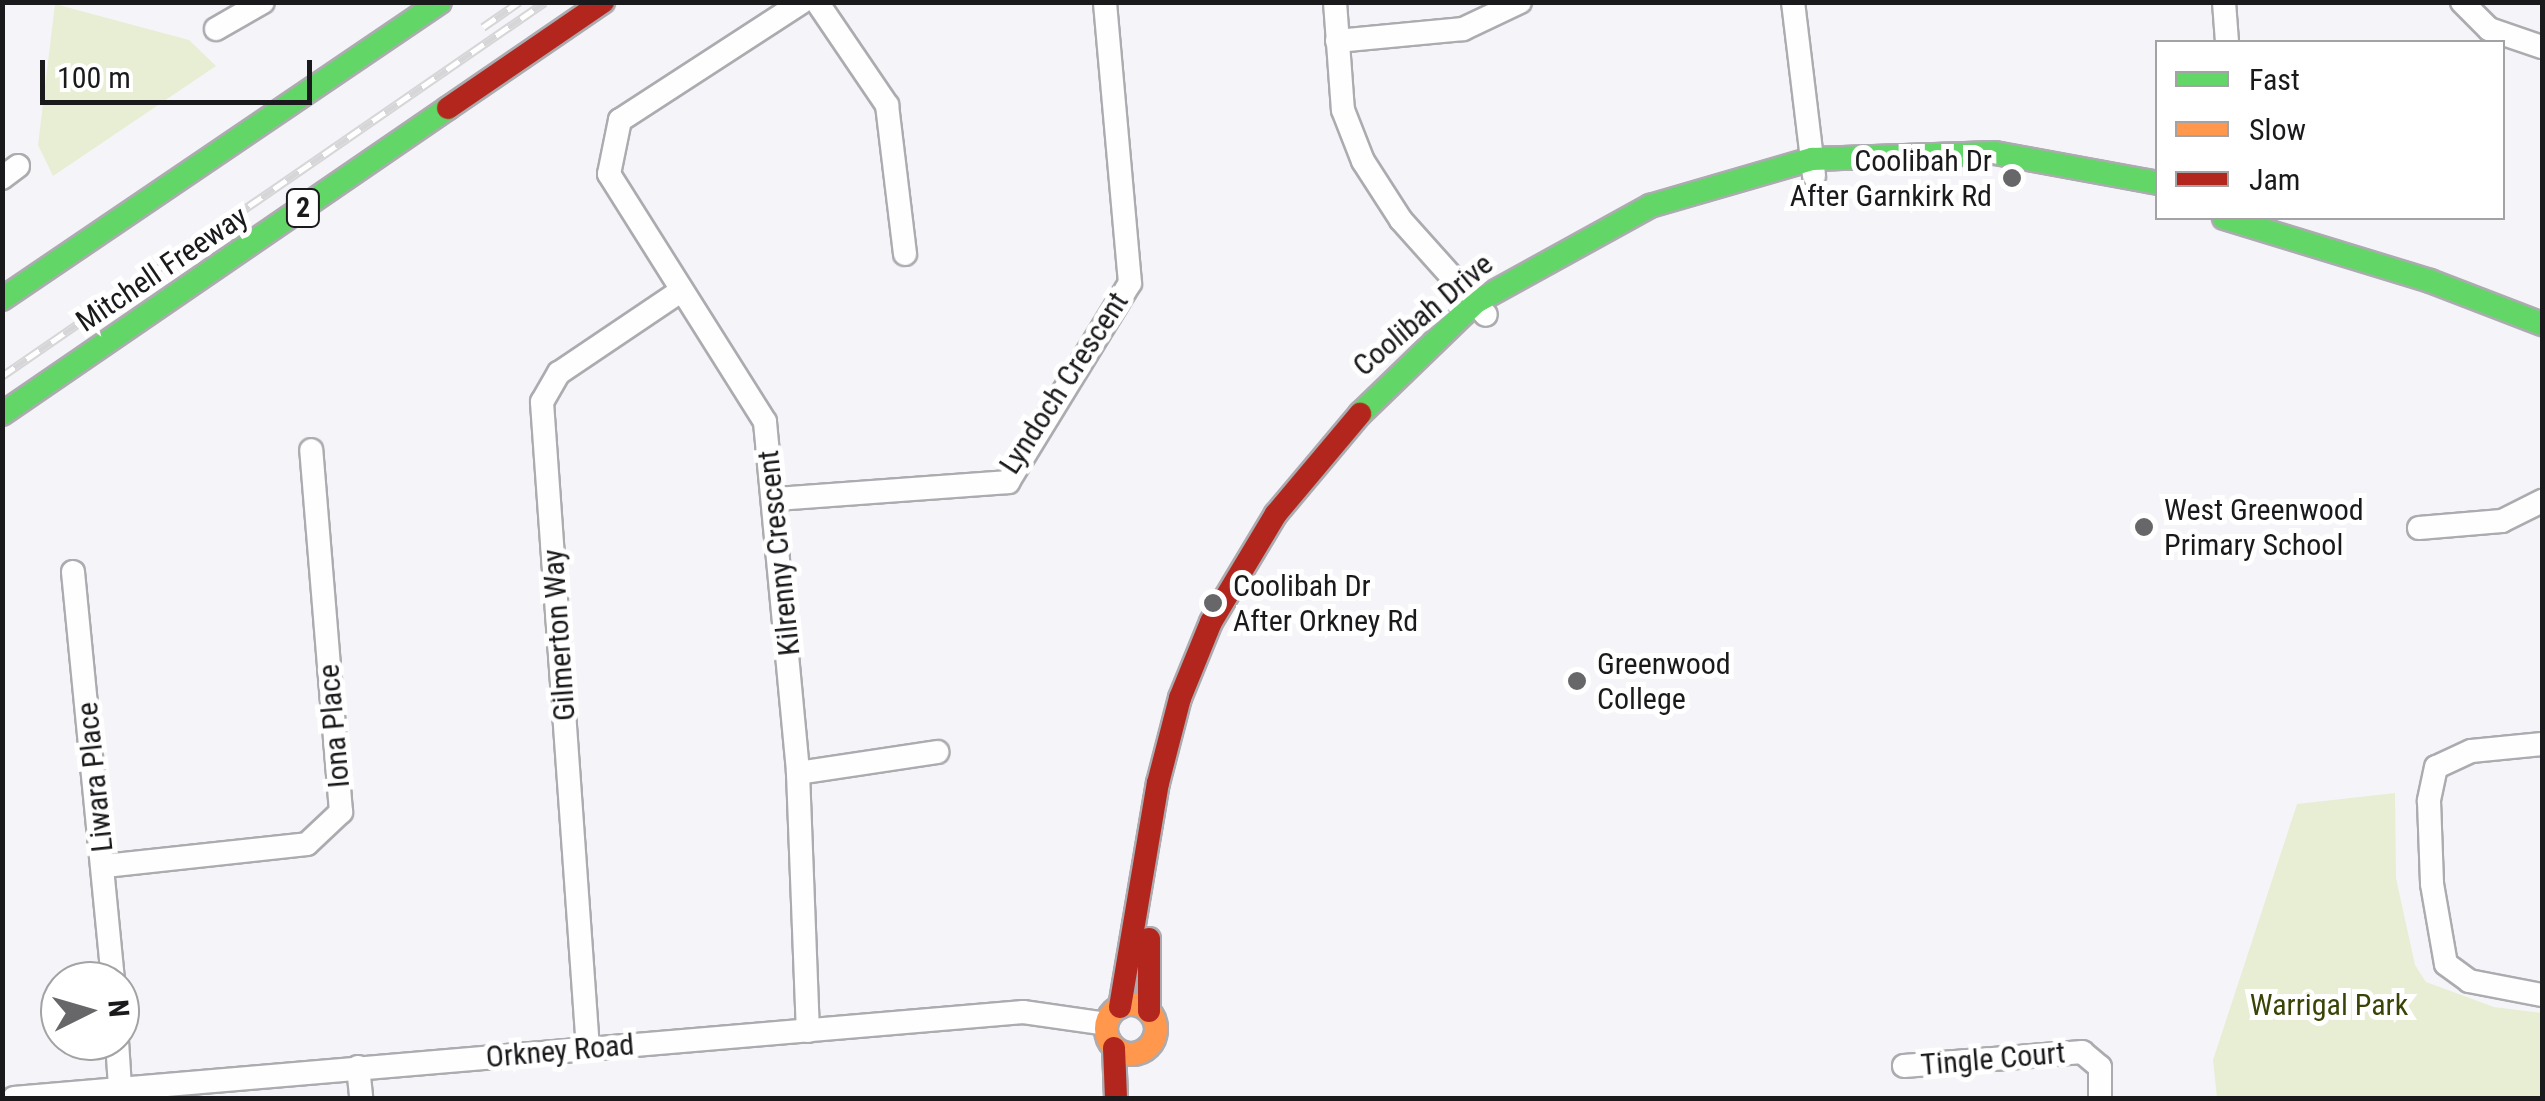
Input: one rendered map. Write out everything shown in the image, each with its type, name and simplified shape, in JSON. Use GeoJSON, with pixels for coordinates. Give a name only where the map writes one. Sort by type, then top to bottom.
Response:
{"type":"FeatureCollection","features":[{"type":"Feature","properties":{"kind":"main road"},"geometry":{"type":"LineString","coordinates":[[2,300],[440,2]]}},
{"type":"Feature","properties":{"kind":"main road","name":"Mitchell Freeway"},"geometry":{"type":"LineString","coordinates":[[2,414],[602,2]]}},
{"type":"Feature","properties":{"kind":"main road","name":"Coolibah Drive"},"geometry":{"type":"LineString","coordinates":[[1113,1015],[1158,782],[1180,698],[1212,622],[1276,514],[1332,440],[1481,309],[1658,220],[1813,168],[1995,153],[2155,181]]}},
{"type":"Feature","properties":{"kind":"main road","name":"Coolibah Drive"},"geometry":{"type":"LineString","coordinates":[[1813,168],[2015,170],[2155,197]]}},
{"type":"Feature","properties":{"kind":"main road"},"geometry":{"type":"LineString","coordinates":[[2231,220],[2430,281],[2542,324]]}},
{"type":"Feature","properties":{"kind":"main road"},"geometry":{"type":"LineString","coordinates":[[2283,220],[2442,268],[2542,306]]}},
{"type":"Feature","properties":{"kind":"main road","name":"Coolibah Drive"},"geometry":{"type":"LineString","coordinates":[[1142,1052],[1156,1031],[1149,1011],[1152,906],[1172,786],[1226,632],[1289,522],[1354,437],[1481,309]]}},
{"type":"Feature","properties":{"kind":"main road"},"geometry":{"type":"LineString","coordinates":[[1116,1098],[1113,1015],[1149,1011]]}},
{"type":"Feature","properties":{"kind":"main road"},"geometry":{"type":"LineString","coordinates":[[1114,1048],[1142,1052],[1135,1098]]}},
{"type":"Feature","properties":{"kind":"street"},"geometry":{"type":"LineString","coordinates":[[216,29],[262,2]]}},
{"type":"Feature","properties":{"kind":"street","name":"Kilrenny Crescent"},"geometry":{"type":"LineString","coordinates":[[802,2],[620,120],[609,174],[765,422],[777,500],[798,773],[808,1031]]}},
{"type":"Feature","properties":{"kind":"street"},"geometry":{"type":"LineString","coordinates":[[816,2],[886,105],[905,254]]}},
{"type":"Feature","properties":{"kind":"street","name":"Lyndoch Crescent"},"geometry":{"type":"LineString","coordinates":[[777,500],[1008,482],[1130,282],[1104,2]]}},
{"type":"Feature","properties":{"kind":"street"},"geometry":{"type":"LineString","coordinates":[[1335,2],[1342,110],[1362,162],[1401,220],[1481,309]]}},
{"type":"Feature","properties":{"kind":"street"},"geometry":{"type":"LineString","coordinates":[[1338,41],[1464,28],[1520,2]]}},
{"type":"Feature","properties":{"kind":"street"},"geometry":{"type":"LineString","coordinates":[[1793,2],[1813,168]]}},
{"type":"Feature","properties":{"kind":"street"},"geometry":{"type":"LineString","coordinates":[[2224,2],[2227,40]]}},
{"type":"Feature","properties":{"kind":"street"},"geometry":{"type":"LineString","coordinates":[[2462,2],[2490,30],[2542,47]]}},
{"type":"Feature","properties":{"kind":"street","name":"Gilmerton Way"},"geometry":{"type":"LineString","coordinates":[[588,1049],[542,402],[559,373],[682,290]]}},
{"type":"Feature","properties":{"kind":"street","name":"Iona Place"},"geometry":{"type":"LineString","coordinates":[[105,866],[307,844],[341,812],[310,450]]}},
{"type":"Feature","properties":{"kind":"street"},"geometry":{"type":"LineString","coordinates":[[2419,528],[2502,521],[2542,501]]}},
{"type":"Feature","properties":{"kind":"street","name":"Liwara Place"},"geometry":{"type":"LineString","coordinates":[[73,572],[112,961]]}},
{"type":"Feature","properties":{"kind":"street"},"geometry":{"type":"LineString","coordinates":[[2542,744],[2471,751],[2436,766],[2429,800],[2432,884],[2446,964],[2469,981],[2542,994]]}},
{"type":"Feature","properties":{"kind":"street"},"geometry":{"type":"LineString","coordinates":[[798,773],[937,752]]}},
{"type":"Feature","properties":{"kind":"street","name":"Orkney Road"},"geometry":{"type":"LineString","coordinates":[[14,1098],[1023,1012],[1113,1015]]}},
{"type":"Feature","properties":{"kind":"street","name":"Tingle Court"},"geometry":{"type":"LineString","coordinates":[[1904,1066],[2082,1052],[2100,1067],[2100,1098]]}},
{"type":"Feature","properties":{"kind":"street"},"geometry":{"type":"LineString","coordinates":[[118,1061],[120,1086]]}},
{"type":"Feature","properties":{"kind":"street"},"geometry":{"type":"LineString","coordinates":[[358,1067],[361,1098]]}},
{"type":"Feature","properties":{"kind":"green space"},"geometry":{"type":"Polygon","coordinates":[[[55,4],[189,40],[216,66],[53,176],[38,145],[55,4]]]}},
{"type":"Feature","properties":{"kind":"green space","name":"Warrigal Park"},"geometry":{"type":"Polygon","coordinates":[[[2395,793],[2396,878],[2415,965],[2426,982],[2494,1007],[2542,1013],[2542,1098],[2217,1098],[2213,1060],[2297,804],[2395,793]]]}},
{"type":"Feature","properties":{"kind":"railway"},"geometry":{"type":"LineString","coordinates":[[483,27],[519,2]]}},
{"type":"Feature","properties":{"kind":"railway"},"geometry":{"type":"LineString","coordinates":[[2,376],[545,2]]}},
{"type":"Feature","properties":{"kind":"traffic: fast"},"geometry":{"type":"LineString","coordinates":[[2,299],[440,2]]}},
{"type":"Feature","properties":{"kind":"traffic: fast"},"geometry":{"type":"LineString","coordinates":[[2,414],[448,108]]}},
{"type":"Feature","properties":{"kind":"traffic: fast"},"geometry":{"type":"LineString","coordinates":[[1360,414],[1476,302],[1650,206],[1812,159],[1995,153],[2155,182]]}},
{"type":"Feature","properties":{"kind":"traffic: fast"},"geometry":{"type":"LineString","coordinates":[[2231,220],[2430,281],[2542,324]]}},
{"type":"Feature","properties":{"kind":"traffic: slow"},"geometry":{"type":"LineString","coordinates":[[1131,1004],[1149,1011],[1156,1029],[1149,1047],[1131,1054],[1113,1047],[1106,1029],[1113,1011],[1131,1004]]}},
{"type":"Feature","properties":{"kind":"traffic: jam"},"geometry":{"type":"LineString","coordinates":[[448,108],[603,2]]}},
{"type":"Feature","properties":{"kind":"traffic: jam"},"geometry":{"type":"LineString","coordinates":[[1120,1007],[1158,783],[1180,698],[1211,622],[1276,514],[1360,414]]}},
{"type":"Feature","properties":{"kind":"traffic: jam"},"geometry":{"type":"LineString","coordinates":[[1149,939],[1149,1011]]}},
{"type":"Feature","properties":{"kind":"traffic: jam"},"geometry":{"type":"LineString","coordinates":[[1114,1048],[1116,1098]]}},
{"type":"Feature","properties":{"kind":"place","name":"Coolibah Dr After Garnkirk Rd"},"geometry":{"type":"Point","coordinates":[2012,178]}},
{"type":"Feature","properties":{"kind":"place","name":"West Greenwood Primary School"},"geometry":{"type":"Point","coordinates":[2144,527]}},
{"type":"Feature","properties":{"kind":"place","name":"Coolibah Dr After Orkney Rd"},"geometry":{"type":"Point","coordinates":[1213,603]}},
{"type":"Feature","properties":{"kind":"place","name":"Greenwood College"},"geometry":{"type":"Point","coordinates":[1577,681]}}]}
